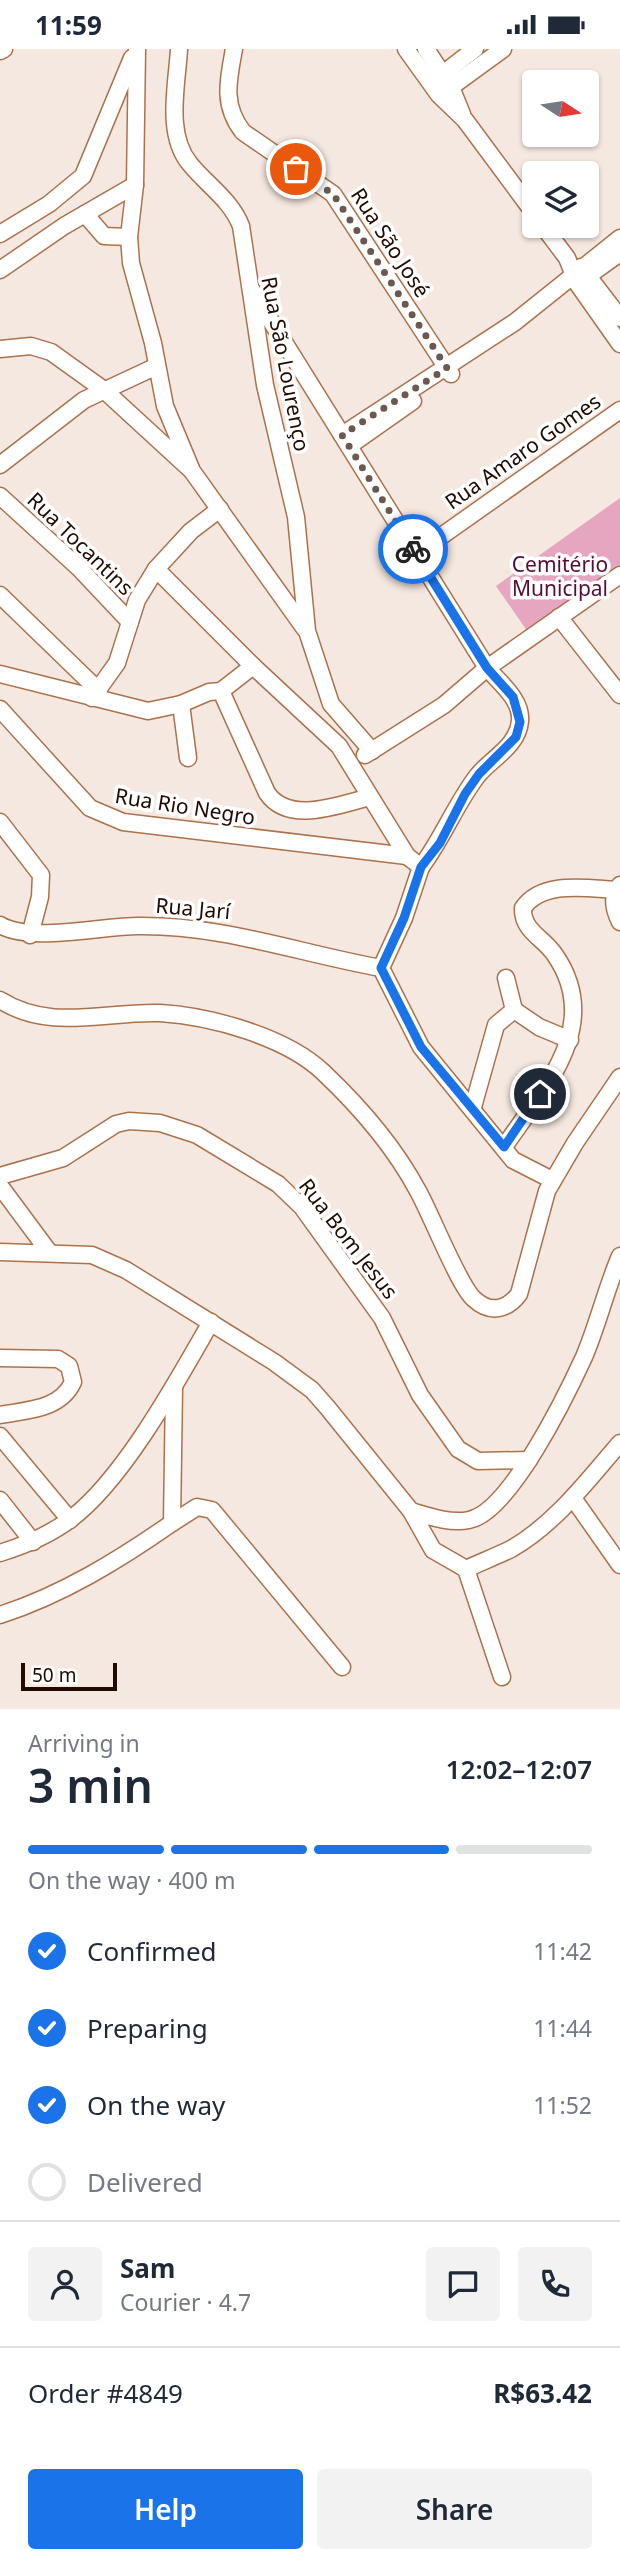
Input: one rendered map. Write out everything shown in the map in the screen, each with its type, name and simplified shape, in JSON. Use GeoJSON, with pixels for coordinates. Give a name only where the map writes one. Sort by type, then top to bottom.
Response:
{"type":"FeatureCollection","features":[{"type":"Feature","properties":{"kind":"street"},"geometry":{"type":"LineString","coordinates":[[136,49],[135,185],[129,237],[131,263],[165,406],[192,471]]}},
{"type":"Feature","properties":{"kind":"street"},"geometry":{"type":"LineString","coordinates":[[0,234],[49,204],[83,176],[136,49]]}},
{"type":"Feature","properties":{"kind":"street","name":"Rua São Lourenço"},"geometry":{"type":"LineString","coordinates":[[179,49],[175,116],[178,143],[190,165],[236,212],[241,226],[265,385],[296,517],[307,631],[331,704]]}},
{"type":"Feature","properties":{"kind":"street","name":"Rua São José"},"geometry":{"type":"LineString","coordinates":[[234,49],[226,88],[234,120],[243,132],[333,194],[449,371]]}},
{"type":"Feature","properties":{"kind":"street"},"geometry":{"type":"LineString","coordinates":[[406,49],[441,85],[522,197]]}},
{"type":"Feature","properties":{"kind":"street"},"geometry":{"type":"LineString","coordinates":[[426,49],[441,85]]}},
{"type":"Feature","properties":{"kind":"street"},"geometry":{"type":"LineString","coordinates":[[441,85],[475,49]]}},
{"type":"Feature","properties":{"kind":"street"},"geometry":{"type":"LineString","coordinates":[[441,85],[503,49]]}},
{"type":"Feature","properties":{"kind":"street"},"geometry":{"type":"LineString","coordinates":[[0,270],[135,185]]}},
{"type":"Feature","properties":{"kind":"street"},"geometry":{"type":"LineString","coordinates":[[85,214],[104,236],[129,237]]}},
{"type":"Feature","properties":{"kind":"street"},"geometry":{"type":"LineString","coordinates":[[552,238],[580,275],[620,318]]}},
{"type":"Feature","properties":{"kind":"street"},"geometry":{"type":"LineString","coordinates":[[346,440],[449,371],[580,275],[620,238]]}},
{"type":"Feature","properties":{"kind":"street"},"geometry":{"type":"LineString","coordinates":[[580,275],[620,253]]}},
{"type":"Feature","properties":{"kind":"street"},"geometry":{"type":"LineString","coordinates":[[580,275],[620,344]]}},
{"type":"Feature","properties":{"kind":"street"},"geometry":{"type":"LineString","coordinates":[[248,285],[487,668],[518,706],[519,730],[511,743],[479,774],[440,843],[421,867],[404,918],[381,968],[421,1047],[473,1107],[513,1160],[552,1180]]}},
{"type":"Feature","properties":{"kind":"street"},"geometry":{"type":"LineString","coordinates":[[0,349],[31,346],[51,352],[104,390],[192,471],[307,631]]}},
{"type":"Feature","properties":{"kind":"street"},"geometry":{"type":"LineString","coordinates":[[0,465],[84,400],[157,366]]}},
{"type":"Feature","properties":{"kind":"street","name":"Rua Amaro Gomes"},"geometry":{"type":"LineString","coordinates":[[416,554],[620,410]]}},
{"type":"Feature","properties":{"kind":"street","name":"Rua Tocantins"},"geometry":{"type":"LineString","coordinates":[[0,496],[79,568],[130,622]]}},
{"type":"Feature","properties":{"kind":"street"},"geometry":{"type":"LineString","coordinates":[[95,694],[117,663],[137,600],[156,569],[181,541],[220,509]]}},
{"type":"Feature","properties":{"kind":"street"},"geometry":{"type":"LineString","coordinates":[[156,569],[253,666],[340,746],[407,856],[421,867]]}},
{"type":"Feature","properties":{"kind":"street"},"geometry":{"type":"LineString","coordinates":[[351,764],[444,705],[487,668],[620,575]]}},
{"type":"Feature","properties":{"kind":"street"},"geometry":{"type":"LineString","coordinates":[[0,595],[27,618],[95,694]]}},
{"type":"Feature","properties":{"kind":"street"},"geometry":{"type":"LineString","coordinates":[[559,617],[620,695]]}},
{"type":"Feature","properties":{"kind":"street"},"geometry":{"type":"LineString","coordinates":[[0,674],[95,694],[148,711],[181,704],[202,694],[221,691],[253,666]]}},
{"type":"Feature","properties":{"kind":"street"},"geometry":{"type":"LineString","coordinates":[[221,691],[267,793],[278,806],[285,810],[307,810],[370,797]]}},
{"type":"Feature","properties":{"kind":"street"},"geometry":{"type":"LineString","coordinates":[[181,704],[188,758]]}},
{"type":"Feature","properties":{"kind":"street"},"geometry":{"type":"LineString","coordinates":[[305,713],[331,704],[372,751]]}},
{"type":"Feature","properties":{"kind":"street","name":"Rua Rio Negro"},"geometry":{"type":"LineString","coordinates":[[0,709],[90,808],[109,818],[198,833],[407,856]]}},
{"type":"Feature","properties":{"kind":"street"},"geometry":{"type":"LineString","coordinates":[[0,822],[41,875],[40,897],[30,935]]}},
{"type":"Feature","properties":{"kind":"street"},"geometry":{"type":"LineString","coordinates":[[504,1147],[552,1075],[570,1040],[575,1006],[570,984],[553,952],[526,926],[523,908],[537,895],[560,890],[587,886],[619,888],[614,907],[620,922]]}},
{"type":"Feature","properties":{"kind":"street","name":"Rua Jarí"},"geometry":{"type":"LineString","coordinates":[[0,925],[30,935],[138,926],[230,932],[381,968]]}},
{"type":"Feature","properties":{"kind":"street"},"geometry":{"type":"LineString","coordinates":[[506,978],[514,1010],[539,1027],[570,1040]]}},
{"type":"Feature","properties":{"kind":"street"},"geometry":{"type":"LineString","coordinates":[[0,1000],[34,1016],[57,1018],[160,1013],[212,1021],[277,1042],[300,1054],[321,1070],[390,1143],[419,1192],[467,1292],[474,1300],[488,1307],[506,1307],[519,1294],[552,1180],[620,1077]]}},
{"type":"Feature","properties":{"kind":"street"},"geometry":{"type":"LineString","coordinates":[[473,1107],[496,1025],[514,1010]]}},
{"type":"Feature","properties":{"kind":"street","name":"Rua Bom Jesus"},"geometry":{"type":"LineString","coordinates":[[0,1176],[63,1157],[116,1124],[129,1121],[160,1123],[197,1135],[278,1184],[302,1207],[382,1318],[420,1395],[458,1449],[478,1461],[528,1460]]}},
{"type":"Feature","properties":{"kind":"street"},"geometry":{"type":"LineString","coordinates":[[0,1186],[49,1252]]}},
{"type":"Feature","properties":{"kind":"street"},"geometry":{"type":"LineString","coordinates":[[0,1252],[92,1255],[126,1270],[211,1322],[313,1390],[411,1511],[433,1550],[466,1569],[502,1677]]}},
{"type":"Feature","properties":{"kind":"street"},"geometry":{"type":"LineString","coordinates":[[411,1511],[440,1519],[470,1520],[486,1512],[509,1489],[565,1398],[585,1354],[620,1256]]}},
{"type":"Feature","properties":{"kind":"street"},"geometry":{"type":"LineString","coordinates":[[0,1553],[33,1542],[70,1520],[113,1475],[174,1387],[211,1322]]}},
{"type":"Feature","properties":{"kind":"street"},"geometry":{"type":"LineString","coordinates":[[0,1357],[64,1361],[69,1366],[73,1382],[61,1399],[46,1406],[0,1415]]}},
{"type":"Feature","properties":{"kind":"street"},"geometry":{"type":"LineString","coordinates":[[172,1523],[174,1387]]}},
{"type":"Feature","properties":{"kind":"street"},"geometry":{"type":"LineString","coordinates":[[0,1436],[70,1520]]}},
{"type":"Feature","properties":{"kind":"street"},"geometry":{"type":"LineString","coordinates":[[466,1569],[511,1549],[573,1498],[620,1443]]}},
{"type":"Feature","properties":{"kind":"street"},"geometry":{"type":"LineString","coordinates":[[573,1498],[620,1565]]}},
{"type":"Feature","properties":{"kind":"street"},"geometry":{"type":"LineString","coordinates":[[0,1500],[33,1542]]}},
{"type":"Feature","properties":{"kind":"street"},"geometry":{"type":"LineString","coordinates":[[0,1615],[34,1604],[131,1551],[197,1507],[212,1510],[342,1667]]}},
{"type":"Feature","properties":{"kind":"green space","name":"Cemitério Municipal"},"geometry":{"type":"Polygon","coordinates":[[[620,498],[620,571],[530,635],[496,586],[620,498]]]}},
{"type":"Feature","properties":{"kind":"way so far"},"geometry":{"type":"LineString","coordinates":[[296,169],[333,194],[447,368],[342,435],[413,549]]}},
{"type":"Feature","properties":{"kind":"route"},"geometry":{"type":"LineString","coordinates":[[413,549],[487,668],[513,697],[520,713],[520,722],[516,737],[479,774],[465,794],[440,843],[421,867],[404,918],[381,968],[403,1017],[421,1047],[442,1069],[504,1147],[540,1094]]}}]}
